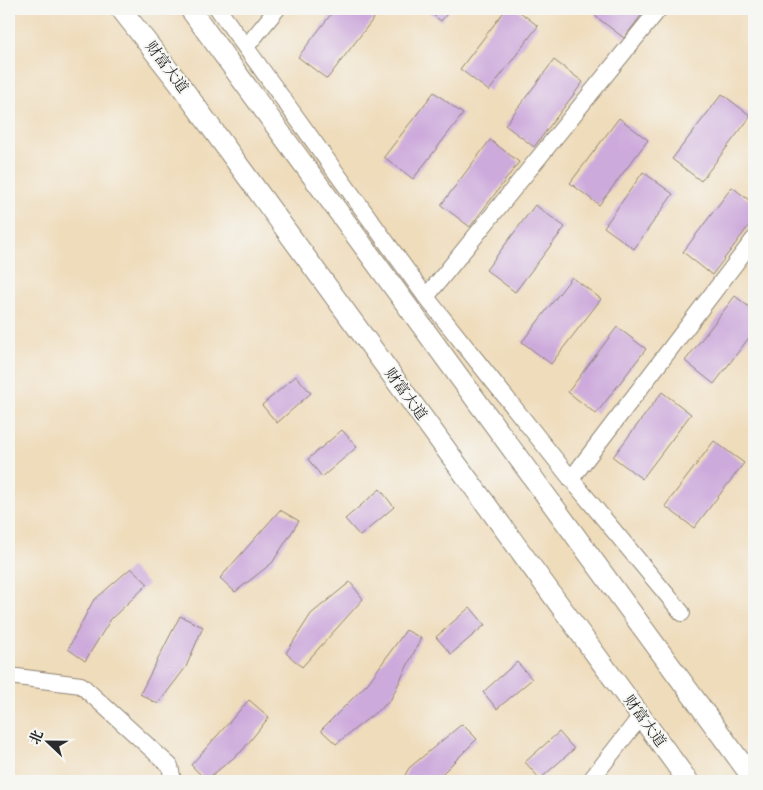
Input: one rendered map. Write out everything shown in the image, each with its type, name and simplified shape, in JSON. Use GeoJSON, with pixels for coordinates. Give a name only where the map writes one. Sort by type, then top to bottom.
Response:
{"type":"FeatureCollection","features":[{"type":"Feature","properties":{"kind":"main road","name":"财富大道"},"geometry":{"type":"LineString","coordinates":[[121,9],[178,82],[688,781]]}},
{"type":"Feature","properties":{"kind":"main road"},"geometry":{"type":"LineString","coordinates":[[190,9],[754,780]]}},
{"type":"Feature","properties":{"kind":"street"},"geometry":{"type":"LineString","coordinates":[[218,9],[426,297],[571,479],[682,614]]}},
{"type":"Feature","properties":{"kind":"street"},"geometry":{"type":"LineString","coordinates":[[246,47],[277,9]]}},
{"type":"Feature","properties":{"kind":"street"},"geometry":{"type":"LineString","coordinates":[[426,297],[659,9]]}},
{"type":"Feature","properties":{"kind":"street"},"geometry":{"type":"LineString","coordinates":[[571,479],[754,239]]}},
{"type":"Feature","properties":{"kind":"street"},"geometry":{"type":"LineString","coordinates":[[9,676],[80,685],[170,766],[173,781]]}},
{"type":"Feature","properties":{"kind":"street"},"geometry":{"type":"LineString","coordinates":[[590,781],[641,716]]}},
{"type":"Feature","properties":{"kind":"building"},"geometry":{"type":"Polygon","coordinates":[[[335,9],[370,9],[377,14],[327,79],[298,57],[335,9]]]}},
{"type":"Feature","properties":{"kind":"building"},"geometry":{"type":"Polygon","coordinates":[[[425,9],[451,9],[441,21],[425,9]]]}},
{"type":"Feature","properties":{"kind":"building"},"geometry":{"type":"Polygon","coordinates":[[[506,9],[516,9],[538,26],[489,91],[460,69],[506,9]]]}},
{"type":"Feature","properties":{"kind":"building"},"geometry":{"type":"Polygon","coordinates":[[[601,9],[646,9],[624,38],[595,16],[601,9]]]}},
{"type":"Feature","properties":{"kind":"building"},"geometry":{"type":"Polygon","coordinates":[[[554,60],[583,82],[534,147],[505,125],[554,60]]]}},
{"type":"Feature","properties":{"kind":"building"},"geometry":{"type":"Polygon","coordinates":[[[434,92],[463,114],[413,179],[384,157],[434,92]]]}},
{"type":"Feature","properties":{"kind":"building"},"geometry":{"type":"Polygon","coordinates":[[[722,94],[751,116],[701,181],[672,159],[722,94]]]}},
{"type":"Feature","properties":{"kind":"building"},"geometry":{"type":"Polygon","coordinates":[[[619,118],[648,140],[599,205],[570,183],[619,118]]]}},
{"type":"Feature","properties":{"kind":"building"},"geometry":{"type":"Polygon","coordinates":[[[490,140],[519,162],[470,227],[441,205],[490,140]]]}},
{"type":"Feature","properties":{"kind":"building"},"geometry":{"type":"Polygon","coordinates":[[[643,172],[673,194],[634,249],[604,227],[643,172]]]}},
{"type":"Feature","properties":{"kind":"building"},"geometry":{"type":"Polygon","coordinates":[[[732,187],[754,204],[754,219],[712,275],[683,252],[732,187]]]}},
{"type":"Feature","properties":{"kind":"building"},"geometry":{"type":"Polygon","coordinates":[[[535,205],[565,227],[515,292],[486,270],[535,205]]]}},
{"type":"Feature","properties":{"kind":"building"},"geometry":{"type":"Polygon","coordinates":[[[572,277],[601,299],[551,364],[522,342],[572,277]]]}},
{"type":"Feature","properties":{"kind":"building"},"geometry":{"type":"Polygon","coordinates":[[[735,296],[754,311],[754,331],[714,384],[685,361],[735,296]]]}},
{"type":"Feature","properties":{"kind":"building"},"geometry":{"type":"Polygon","coordinates":[[[617,327],[646,349],[596,414],[568,392],[617,327]]]}},
{"type":"Feature","properties":{"kind":"building"},"geometry":{"type":"Polygon","coordinates":[[[296,376],[311,393],[277,423],[262,405],[296,376]]]}},
{"type":"Feature","properties":{"kind":"building"},"geometry":{"type":"Polygon","coordinates":[[[662,392],[691,414],[642,479],[613,457],[662,392]]]}},
{"type":"Feature","properties":{"kind":"building"},"geometry":{"type":"Polygon","coordinates":[[[342,430],[357,447],[322,477],[308,459],[342,430]]]}},
{"type":"Feature","properties":{"kind":"building"},"geometry":{"type":"Polygon","coordinates":[[[714,441],[744,463],[694,528],[665,506],[714,441]]]}},
{"type":"Feature","properties":{"kind":"building"},"geometry":{"type":"Polygon","coordinates":[[[380,489],[394,507],[360,536],[345,519],[380,489]]]}},
{"type":"Feature","properties":{"kind":"building"},"geometry":{"type":"Polygon","coordinates":[[[280,510],[299,521],[272,563],[235,592],[220,578],[280,510]]]}},
{"type":"Feature","properties":{"kind":"building"},"geometry":{"type":"Polygon","coordinates":[[[131,568],[148,584],[111,619],[85,661],[68,649],[93,601],[131,568]]]}},
{"type":"Feature","properties":{"kind":"building"},"geometry":{"type":"Polygon","coordinates":[[[350,582],[363,599],[302,667],[286,653],[311,614],[350,582]]]}},
{"type":"Feature","properties":{"kind":"building"},"geometry":{"type":"Polygon","coordinates":[[[470,607],[485,625],[451,654],[436,637],[470,607]]]}},
{"type":"Feature","properties":{"kind":"building"},"geometry":{"type":"Polygon","coordinates":[[[180,616],[203,627],[186,667],[158,704],[140,694],[180,616]]]}},
{"type":"Feature","properties":{"kind":"building"},"geometry":{"type":"Polygon","coordinates":[[[406,630],[421,638],[390,701],[336,744],[321,730],[368,683],[406,630]]]}},
{"type":"Feature","properties":{"kind":"building"},"geometry":{"type":"Polygon","coordinates":[[[517,662],[532,679],[497,709],[483,692],[517,662]]]}},
{"type":"Feature","properties":{"kind":"building"},"geometry":{"type":"Polygon","coordinates":[[[249,700],[269,717],[242,751],[206,780],[191,765],[249,700]]]}},
{"type":"Feature","properties":{"kind":"building"},"geometry":{"type":"Polygon","coordinates":[[[462,724],[477,739],[435,781],[402,781],[409,768],[462,724]]]}},
{"type":"Feature","properties":{"kind":"building"},"geometry":{"type":"Polygon","coordinates":[[[559,732],[574,749],[540,779],[525,762],[559,732]]]}}]}
